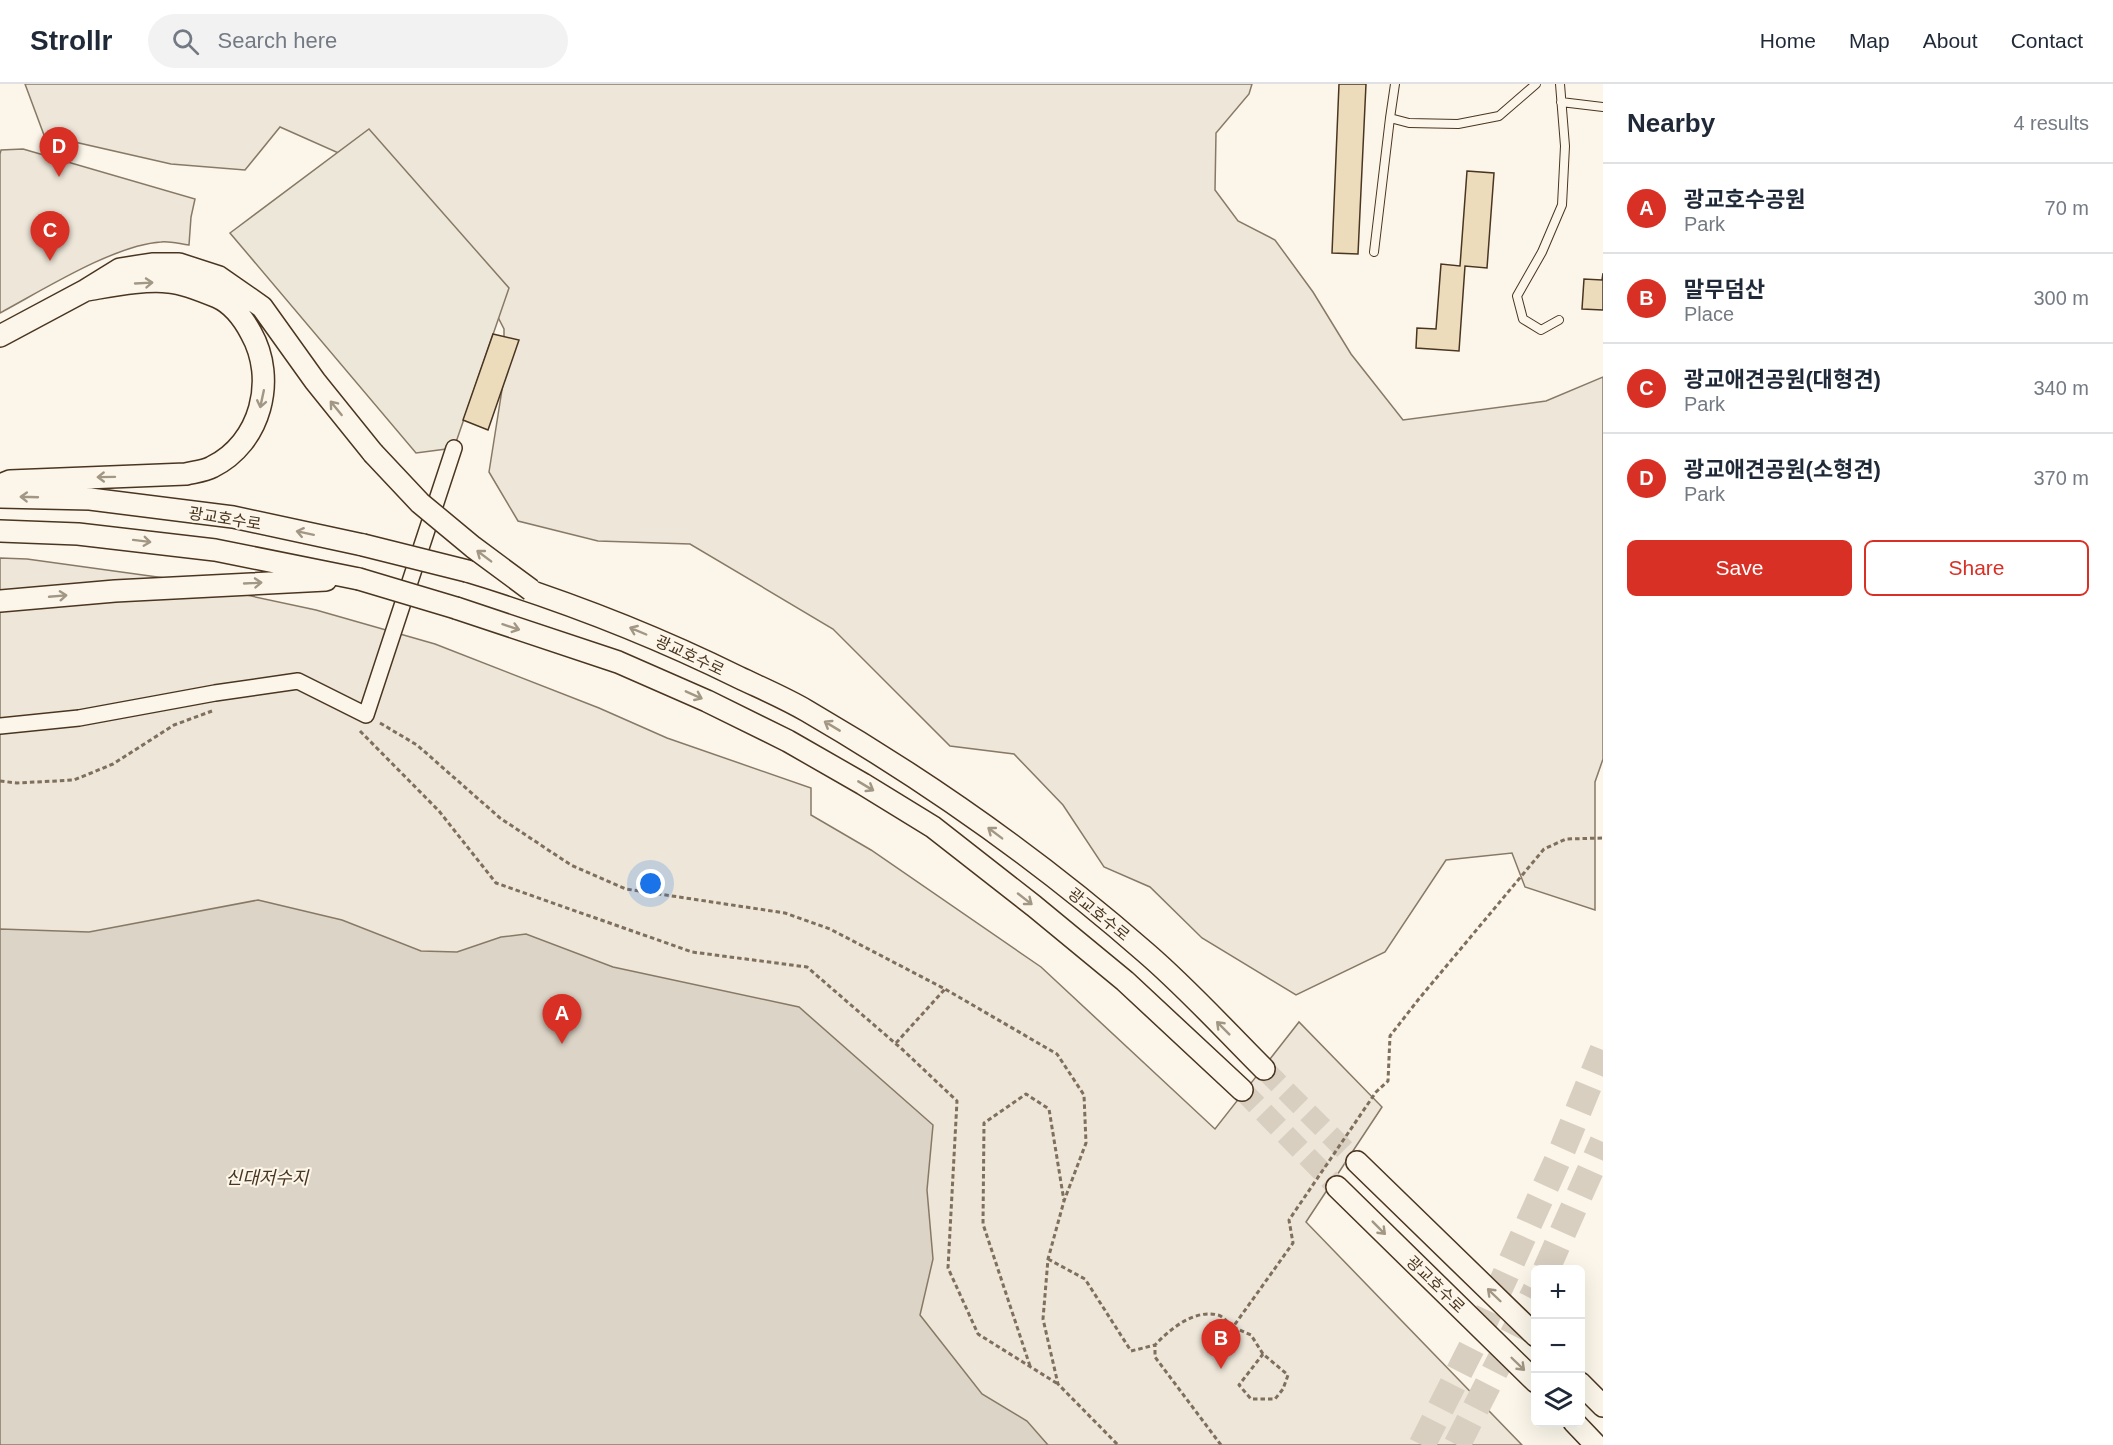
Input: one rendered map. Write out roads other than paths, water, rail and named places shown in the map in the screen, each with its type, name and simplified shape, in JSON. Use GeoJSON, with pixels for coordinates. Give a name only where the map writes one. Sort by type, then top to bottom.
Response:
{"type":"FeatureCollection","features":[{"type":"Feature","properties":{"kind":"main road"},"geometry":{"type":"LineString","coordinates":[[0,336],[120,269],[152,264],[179,264],[219,277],[262,307],[315,381],[373,453],[420,503],[473,547],[531,590]]}},
{"type":"Feature","properties":{"kind":"main road"},"geometry":{"type":"LineString","coordinates":[[0,485],[10,481],[186,474],[212,468],[234,452],[254,426],[264,397],[264,367],[255,340],[241,315],[219,297],[169,282],[126,284],[86,290]]}},
{"type":"Feature","properties":{"kind":"main road","name":"광교호수로"},"geometry":{"type":"LineString","coordinates":[[0,496],[90,499],[233,517],[363,545],[467,571],[531,590],[635,630],[795,705],[963,810],[1054,878],[1146,952],[1264,1069]]}},
{"type":"Feature","properties":{"kind":"main road","name":"광교호수로"},"geometry":{"type":"LineString","coordinates":[[0,531],[78,534],[215,550],[359,579],[456,608],[618,662],[707,701],[788,741],[933,827],[1125,981],[1242,1090]]}},
{"type":"Feature","properties":{"kind":"main road"},"geometry":{"type":"LineString","coordinates":[[0,601],[115,591],[359,579]]}},
{"type":"Feature","properties":{"kind":"main road","name":"광교호수로"},"geometry":{"type":"LineString","coordinates":[[1357,1162],[1531,1331]]}},
{"type":"Feature","properties":{"kind":"main road","name":"광교호수로"},"geometry":{"type":"LineString","coordinates":[[1337,1187],[1531,1377]]}},
{"type":"Feature","properties":{"kind":"main road"},"geometry":{"type":"LineString","coordinates":[[1585,1387],[1603,1406]]}},
{"type":"Feature","properties":{"kind":"main road"},"geometry":{"type":"LineString","coordinates":[[1579,1427],[1596,1445]]}},
{"type":"Feature","properties":{"kind":"street"},"geometry":{"type":"LineString","coordinates":[[0,726],[79,718],[215,693],[298,681],[366,715],[454,448]]}},
{"type":"Feature","properties":{"kind":"lane"},"geometry":{"type":"LineString","coordinates":[[1374,252],[1395,84]]}},
{"type":"Feature","properties":{"kind":"lane"},"geometry":{"type":"LineString","coordinates":[[1390,118],[1409,123],[1458,124],[1499,116],[1536,84]]}},
{"type":"Feature","properties":{"kind":"lane"},"geometry":{"type":"LineString","coordinates":[[1559,320],[1541,330],[1523,319],[1517,296],[1542,252],[1562,205],[1565,146],[1560,84]]}},
{"type":"Feature","properties":{"kind":"lane"},"geometry":{"type":"LineString","coordinates":[[1561,102],[1603,106]]}},
{"type":"Feature","properties":{"kind":"water","name":"신대저수지"},"geometry":{"type":"Polygon","coordinates":[[[258,900],[342,920],[421,951],[457,952],[501,937],[526,934],[613,967],[799,1007],[933,1125],[927,1190],[933,1259],[920,1315],[982,1394],[1027,1421],[1048,1445],[0,1445],[0,929],[89,932],[258,900]]]}},
{"type":"Feature","properties":{"kind":"tunnel"},"geometry":{"type":"LineString","coordinates":[[1422,1445],[1481,1329],[1563,1148],[1603,1050]]}},
{"type":"Feature","properties":{"kind":"tunnel"},"geometry":{"type":"LineString","coordinates":[[1264,1069],[1357,1162]]}},
{"type":"Feature","properties":{"kind":"tunnel"},"geometry":{"type":"LineString","coordinates":[[1242,1090],[1337,1187]]}},
{"type":"Feature","properties":{"kind":"tunnel"},"geometry":{"type":"LineString","coordinates":[[1548,1265],[1603,1142]]}},
{"type":"Feature","properties":{"kind":"tunnel"},"geometry":{"type":"LineString","coordinates":[[1457,1445],[1531,1300]]}},
{"type":"Feature","properties":{"kind":"place","name":"광교애견공원(소형견)"},"geometry":{"type":"Point","coordinates":[59,177]}},
{"type":"Feature","properties":{"kind":"place","name":"광교애견공원(대형견)"},"geometry":{"type":"Point","coordinates":[50,261]}},
{"type":"Feature","properties":{"kind":"place","name":"광교호수공원"},"geometry":{"type":"Point","coordinates":[562,1044]}},
{"type":"Feature","properties":{"kind":"place","name":"말무덤산"},"geometry":{"type":"Point","coordinates":[1221,1369]}}]}
